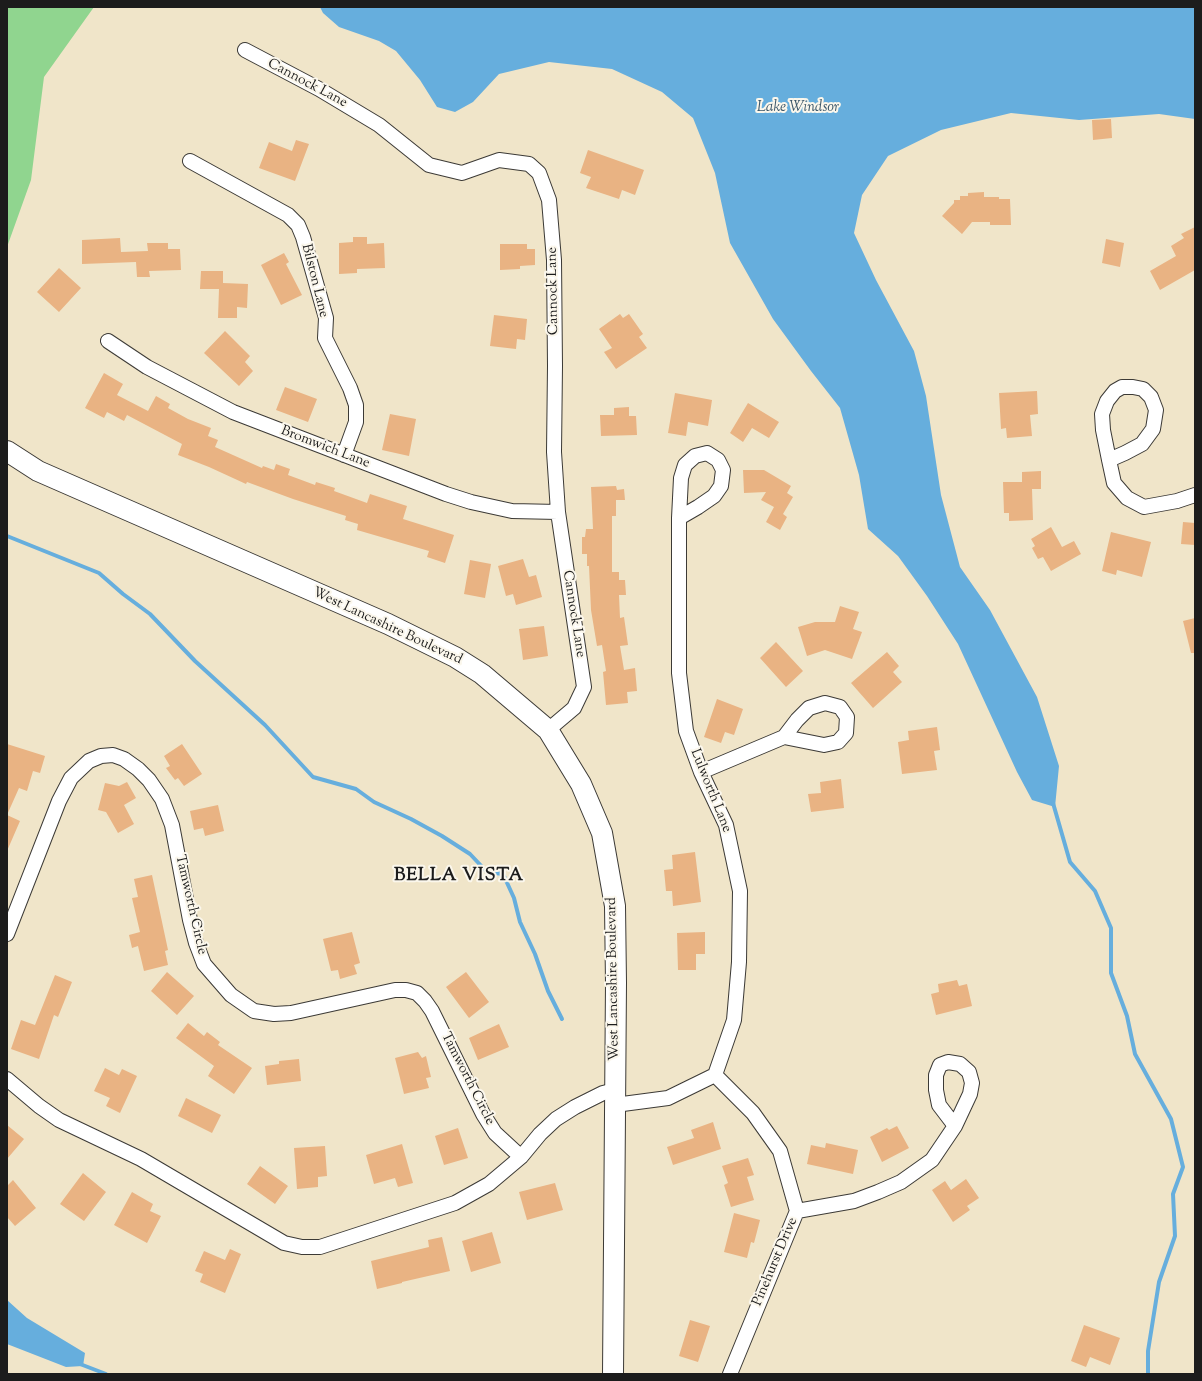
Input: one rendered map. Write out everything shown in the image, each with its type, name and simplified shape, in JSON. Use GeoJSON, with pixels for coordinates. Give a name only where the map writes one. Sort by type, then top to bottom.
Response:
{"type":"FeatureCollection","features":[{"type":"Feature","properties":{"kind":"main road","name":"West Lancashire Boulevard"},"geometry":{"type":"LineString","coordinates":[[7,451],[38,471],[388,624],[455,657],[482,674],[548,730],[581,784],[602,833],[615,906],[616,983],[613,1374]]}},
{"type":"Feature","properties":{"kind":"street","name":"Cannock Lane"},"geometry":{"type":"LineString","coordinates":[[245,50],[319,89],[379,125],[429,165],[462,173],[499,160],[529,164],[539,173],[549,200],[554,260],[554,452],[558,512],[584,687],[574,708],[548,730]]}},
{"type":"Feature","properties":{"kind":"street","name":"Bilston Lane"},"geometry":{"type":"LineString","coordinates":[[190,161],[288,215],[298,225],[303,237],[326,318],[325,338],[350,388],[356,405],[356,422],[344,455]]}},
{"type":"Feature","properties":{"kind":"street","name":"Bromwich Lane"},"geometry":{"type":"LineString","coordinates":[[108,341],[147,367],[233,412],[344,455],[470,502],[512,511],[558,512]]}},
{"type":"Feature","properties":{"kind":"street"},"geometry":{"type":"LineString","coordinates":[[1109,460],[1142,444],[1153,428],[1156,410],[1151,397],[1143,389],[1122,387],[1115,391],[1107,401],[1102,414],[1103,430],[1109,460],[1114,483],[1127,498],[1144,507],[1177,501],[1195,495]]}},
{"type":"Feature","properties":{"kind":"street","name":"Lulworth Lane"},"geometry":{"type":"LineString","coordinates":[[679,518],[679,673],[686,731],[701,772],[726,825],[740,890],[738,962],[734,1020],[715,1075]]}},
{"type":"Feature","properties":{"kind":"street"},"geometry":{"type":"LineString","coordinates":[[701,772],[784,737]]}},
{"type":"Feature","properties":{"kind":"street","name":"Tamworth Circle"},"geometry":{"type":"LineString","coordinates":[[7,934],[59,801],[71,778],[89,761],[101,756],[113,755],[124,759],[138,769],[149,780],[162,799],[172,825],[190,920],[196,943],[204,964],[231,995],[254,1011],[274,1014],[291,1013],[395,990],[406,990],[417,993],[432,1011],[483,1114],[495,1133],[521,1157]]}},
{"type":"Feature","properties":{"kind":"street"},"geometry":{"type":"LineString","coordinates":[[7,1079],[38,1106],[59,1120],[141,1158],[284,1243],[302,1247],[320,1247],[455,1203],[489,1184],[521,1157],[540,1134],[556,1119],[575,1107],[603,1093],[615,1098],[668,1098],[715,1075]]}},
{"type":"Feature","properties":{"kind":"street","name":"Pinehurst Drive"},"geometry":{"type":"LineString","coordinates":[[715,1075],[753,1113],[780,1151],[797,1211],[730,1374]]}},
{"type":"Feature","properties":{"kind":"street"},"geometry":{"type":"LineString","coordinates":[[797,1211],[854,1201],[901,1182],[932,1160],[955,1126]]}},
{"type":"Feature","properties":{"kind":"green space"},"geometry":{"type":"Polygon","coordinates":[[[7,7],[94,7],[44,77],[31,180],[7,247],[7,7]]]}},
{"type":"Feature","properties":{"kind":"water","name":"Lake Windsor"},"geometry":{"type":"Polygon","coordinates":[[[320,7],[1195,7],[1195,119],[1159,114],[1079,120],[1011,113],[941,130],[888,156],[862,195],[854,233],[876,280],[914,351],[926,396],[941,495],[960,567],[990,610],[1037,697],[1059,766],[1055,807],[1032,800],[1017,772],[958,644],[927,596],[898,556],[868,529],[859,475],[840,408],[773,319],[730,243],[715,173],[693,118],[662,92],[612,69],[549,62],[499,74],[473,102],[455,112],[437,107],[420,80],[396,51],[379,41],[339,27],[323,13],[320,7]]]}},
{"type":"Feature","properties":{"kind":"water"},"geometry":{"type":"Polygon","coordinates":[[[7,1300],[27,1318],[85,1353],[83,1366],[66,1367],[7,1344],[7,1300]]]}},
{"type":"Feature","properties":{"kind":"building"},"geometry":{"type":"Polygon","coordinates":[[[1111,119],[1112,138],[1093,140],[1092,120],[1111,119]]]}},
{"type":"Feature","properties":{"kind":"building"},"geometry":{"type":"Polygon","coordinates":[[[296,140],[309,144],[295,181],[259,168],[269,142],[292,151],[296,140]]]}},
{"type":"Feature","properties":{"kind":"building"},"geometry":{"type":"Polygon","coordinates":[[[588,150],[644,170],[635,195],[622,190],[619,199],[586,188],[591,177],[580,173],[588,150]]]}},
{"type":"Feature","properties":{"kind":"building"},"geometry":{"type":"Polygon","coordinates":[[[984,192],[984,197],[1010,199],[1011,225],[990,225],[990,222],[972,222],[962,234],[942,216],[954,203],[954,200],[960,200],[960,196],[968,196],[968,193],[984,192]]]}},
{"type":"Feature","properties":{"kind":"building"},"geometry":{"type":"Polygon","coordinates":[[[1195,227],[1195,270],[1160,290],[1150,271],[1176,256],[1171,246],[1184,238],[1181,234],[1195,227]]]}},
{"type":"Feature","properties":{"kind":"building"},"geometry":{"type":"Polygon","coordinates":[[[353,237],[367,237],[367,244],[384,243],[385,268],[357,269],[357,273],[339,274],[339,243],[353,242],[353,237]]]}},
{"type":"Feature","properties":{"kind":"building"},"geometry":{"type":"Polygon","coordinates":[[[120,238],[121,252],[148,251],[147,243],[168,243],[168,249],[180,249],[181,270],[149,271],[150,277],[137,277],[136,262],[82,264],[82,240],[120,238]]]}},
{"type":"Feature","properties":{"kind":"building"},"geometry":{"type":"Polygon","coordinates":[[[1106,239],[1124,243],[1120,267],[1102,263],[1106,239]]]}},
{"type":"Feature","properties":{"kind":"building"},"geometry":{"type":"Polygon","coordinates":[[[500,244],[527,244],[527,249],[535,249],[535,265],[520,266],[520,269],[500,270],[500,244]]]}},
{"type":"Feature","properties":{"kind":"building"},"geometry":{"type":"Polygon","coordinates":[[[284,253],[289,262],[286,264],[302,295],[281,305],[261,265],[284,253]]]}},
{"type":"Feature","properties":{"kind":"building"},"geometry":{"type":"Polygon","coordinates":[[[59,268],[81,288],[59,312],[37,292],[59,268]]]}},
{"type":"Feature","properties":{"kind":"building"},"geometry":{"type":"Polygon","coordinates":[[[201,271],[223,271],[223,283],[248,284],[247,308],[237,307],[237,318],[218,318],[219,289],[200,289],[201,271]]]}},
{"type":"Feature","properties":{"kind":"building"},"geometry":{"type":"Polygon","coordinates":[[[620,314],[623,318],[629,314],[643,334],[639,337],[647,348],[616,369],[604,352],[612,348],[599,329],[620,314]]]}},
{"type":"Feature","properties":{"kind":"building"},"geometry":{"type":"Polygon","coordinates":[[[494,315],[527,319],[525,340],[517,339],[516,349],[490,346],[494,315]]]}},
{"type":"Feature","properties":{"kind":"building"},"geometry":{"type":"Polygon","coordinates":[[[225,331],[250,356],[245,362],[253,371],[239,386],[204,353],[225,331]]]}},
{"type":"Feature","properties":{"kind":"building"},"geometry":{"type":"Polygon","coordinates":[[[104,373],[123,384],[117,395],[148,411],[156,396],[170,404],[168,408],[188,419],[211,428],[208,436],[218,440],[215,447],[262,468],[263,466],[274,470],[276,464],[290,469],[288,475],[315,485],[316,482],[335,488],[334,491],[367,503],[370,494],[407,506],[403,519],[454,535],[445,563],[427,557],[429,551],[357,530],[358,524],[345,520],[346,516],[247,482],[246,484],[178,455],[182,444],[127,415],[124,421],[107,412],[104,418],[85,408],[104,373]]]}},
{"type":"Feature","properties":{"kind":"building"},"geometry":{"type":"Polygon","coordinates":[[[285,387],[317,399],[308,422],[276,410],[285,387]]]}},
{"type":"Feature","properties":{"kind":"building"},"geometry":{"type":"Polygon","coordinates":[[[1037,391],[1038,414],[1030,415],[1032,436],[1007,438],[1006,428],[1001,429],[999,393],[1037,391]]]}},
{"type":"Feature","properties":{"kind":"building"},"geometry":{"type":"Polygon","coordinates":[[[675,393],[712,400],[708,426],[688,422],[686,436],[668,433],[675,393]]]}},
{"type":"Feature","properties":{"kind":"building"},"geometry":{"type":"Polygon","coordinates":[[[748,403],[779,422],[769,438],[752,428],[743,442],[730,433],[748,403]]]}},
{"type":"Feature","properties":{"kind":"building"},"geometry":{"type":"Polygon","coordinates":[[[629,407],[629,416],[636,416],[637,435],[601,436],[600,415],[614,415],[614,408],[629,407]]]}},
{"type":"Feature","properties":{"kind":"building"},"geometry":{"type":"Polygon","coordinates":[[[390,414],[416,419],[409,456],[382,450],[390,414]]]}},
{"type":"Feature","properties":{"kind":"building"},"geometry":{"type":"Polygon","coordinates":[[[743,470],[764,470],[791,486],[787,493],[793,497],[783,514],[787,517],[780,530],[766,522],[774,507],[761,500],[766,492],[744,493],[743,470]]]}},
{"type":"Feature","properties":{"kind":"building"},"geometry":{"type":"Polygon","coordinates":[[[1041,471],[1041,489],[1032,489],[1033,520],[1009,521],[1009,513],[1004,513],[1003,482],[1022,482],[1022,472],[1041,471]]]}},
{"type":"Feature","properties":{"kind":"building"},"geometry":{"type":"Polygon","coordinates":[[[616,486],[617,490],[624,489],[625,500],[616,500],[616,516],[612,516],[612,572],[619,572],[619,580],[625,580],[626,595],[619,595],[620,618],[624,617],[628,645],[620,646],[624,670],[635,668],[637,691],[627,692],[628,703],[606,705],[603,672],[606,671],[602,645],[597,646],[591,610],[589,566],[587,566],[587,554],[582,554],[582,537],[585,537],[586,529],[593,529],[591,487],[616,486]]]}},
{"type":"Feature","properties":{"kind":"building"},"geometry":{"type":"Polygon","coordinates":[[[1183,522],[1195,523],[1195,545],[1181,544],[1183,522]]]}},
{"type":"Feature","properties":{"kind":"building"},"geometry":{"type":"Polygon","coordinates":[[[1051,527],[1062,547],[1074,541],[1081,554],[1051,571],[1043,557],[1038,559],[1032,548],[1035,546],[1031,539],[1051,527]]]}},
{"type":"Feature","properties":{"kind":"building"},"geometry":{"type":"Polygon","coordinates":[[[1111,532],[1151,542],[1142,577],[1117,570],[1116,575],[1102,571],[1111,532]]]}},
{"type":"Feature","properties":{"kind":"building"},"geometry":{"type":"Polygon","coordinates":[[[523,559],[529,577],[536,575],[542,597],[516,605],[513,594],[506,596],[498,566],[523,559]]]}},
{"type":"Feature","properties":{"kind":"building"},"geometry":{"type":"Polygon","coordinates":[[[470,560],[491,564],[485,598],[464,594],[470,560]]]}},
{"type":"Feature","properties":{"kind":"building"},"geometry":{"type":"Polygon","coordinates":[[[840,606],[859,612],[853,629],[862,632],[852,659],[825,650],[807,656],[798,627],[815,622],[835,622],[840,606]]]}},
{"type":"Feature","properties":{"kind":"building"},"geometry":{"type":"Polygon","coordinates":[[[1195,618],[1195,653],[1191,653],[1183,621],[1195,618]]]}},
{"type":"Feature","properties":{"kind":"building"},"geometry":{"type":"Polygon","coordinates":[[[544,626],[548,656],[523,660],[519,629],[544,626]]]}},
{"type":"Feature","properties":{"kind":"building"},"geometry":{"type":"Polygon","coordinates":[[[776,642],[803,671],[786,687],[760,658],[776,642]]]}},
{"type":"Feature","properties":{"kind":"building"},"geometry":{"type":"Polygon","coordinates":[[[887,652],[899,666],[893,672],[902,682],[873,708],[851,683],[887,652]]]}},
{"type":"Feature","properties":{"kind":"building"},"geometry":{"type":"Polygon","coordinates":[[[717,699],[743,709],[734,735],[725,732],[721,743],[704,737],[717,699]]]}},
{"type":"Feature","properties":{"kind":"building"},"geometry":{"type":"Polygon","coordinates":[[[937,727],[940,750],[934,751],[937,770],[902,774],[898,742],[909,740],[908,731],[937,727]]]}},
{"type":"Feature","properties":{"kind":"building"},"geometry":{"type":"Polygon","coordinates":[[[7,744],[45,756],[40,773],[33,771],[27,791],[19,788],[7,815],[7,744]]]}},
{"type":"Feature","properties":{"kind":"building"},"geometry":{"type":"Polygon","coordinates":[[[182,744],[202,774],[184,786],[178,778],[175,780],[166,768],[170,766],[164,756],[182,744]]]}},
{"type":"Feature","properties":{"kind":"building"},"geometry":{"type":"Polygon","coordinates":[[[841,779],[844,808],[811,812],[808,794],[821,793],[820,782],[841,779]]]}},
{"type":"Feature","properties":{"kind":"building"},"geometry":{"type":"Polygon","coordinates":[[[127,782],[136,798],[124,805],[134,824],[118,833],[106,812],[98,810],[105,783],[119,786],[127,782]]]}},
{"type":"Feature","properties":{"kind":"building"},"geometry":{"type":"Polygon","coordinates":[[[218,805],[224,831],[205,836],[203,828],[194,830],[190,811],[218,805]]]}},
{"type":"Feature","properties":{"kind":"building"},"geometry":{"type":"Polygon","coordinates":[[[7,815],[20,821],[7,851],[7,815]]]}},
{"type":"Feature","properties":{"kind":"building"},"geometry":{"type":"Polygon","coordinates":[[[695,852],[701,902],[673,906],[672,891],[666,891],[664,870],[673,869],[672,855],[695,852]]]}},
{"type":"Feature","properties":{"kind":"building"},"geometry":{"type":"Polygon","coordinates":[[[152,875],[168,950],[165,951],[168,965],[144,971],[138,946],[132,948],[129,935],[140,932],[132,898],[138,897],[134,879],[152,875]]]}},
{"type":"Feature","properties":{"kind":"building"},"geometry":{"type":"Polygon","coordinates":[[[352,932],[360,963],[354,965],[357,974],[340,979],[338,970],[331,971],[323,939],[352,932]]]}},
{"type":"Feature","properties":{"kind":"building"},"geometry":{"type":"Polygon","coordinates":[[[705,932],[705,954],[696,954],[696,970],[678,970],[677,933],[705,932]]]}},
{"type":"Feature","properties":{"kind":"building"},"geometry":{"type":"Polygon","coordinates":[[[167,972],[194,996],[177,1015],[151,991],[167,972]]]}},
{"type":"Feature","properties":{"kind":"building"},"geometry":{"type":"Polygon","coordinates":[[[466,972],[489,1002],[469,1018],[446,987],[466,972]]]}},
{"type":"Feature","properties":{"kind":"building"},"geometry":{"type":"Polygon","coordinates":[[[55,975],[72,982],[58,1017],[54,1015],[39,1059],[11,1049],[21,1020],[35,1025],[55,975]]]}},
{"type":"Feature","properties":{"kind":"building"},"geometry":{"type":"Polygon","coordinates":[[[957,980],[959,986],[967,984],[972,1006],[936,1015],[931,994],[939,992],[938,984],[957,980]]]}},
{"type":"Feature","properties":{"kind":"building"},"geometry":{"type":"Polygon","coordinates":[[[188,1023],[204,1036],[207,1032],[220,1042],[218,1045],[252,1068],[234,1094],[208,1076],[214,1066],[176,1038],[188,1023]]]}},
{"type":"Feature","properties":{"kind":"building"},"geometry":{"type":"Polygon","coordinates":[[[499,1024],[509,1047],[478,1060],[469,1038],[499,1024]]]}},
{"type":"Feature","properties":{"kind":"building"},"geometry":{"type":"Polygon","coordinates":[[[418,1052],[422,1058],[426,1056],[431,1077],[426,1078],[429,1088],[404,1094],[395,1058],[418,1052]]]}},
{"type":"Feature","properties":{"kind":"building"},"geometry":{"type":"Polygon","coordinates":[[[299,1059],[301,1081],[267,1085],[265,1066],[279,1064],[279,1061],[299,1059]]]}},
{"type":"Feature","properties":{"kind":"building"},"geometry":{"type":"Polygon","coordinates":[[[105,1068],[119,1075],[122,1069],[137,1076],[120,1113],[106,1106],[110,1098],[94,1091],[105,1068]]]}},
{"type":"Feature","properties":{"kind":"building"},"geometry":{"type":"Polygon","coordinates":[[[186,1098],[221,1115],[212,1133],[178,1116],[186,1098]]]}},
{"type":"Feature","properties":{"kind":"building"},"geometry":{"type":"Polygon","coordinates":[[[713,1122],[721,1149],[673,1165],[667,1147],[694,1138],[691,1130],[713,1122]]]}},
{"type":"Feature","properties":{"kind":"building"},"geometry":{"type":"Polygon","coordinates":[[[7,1125],[24,1139],[7,1159],[7,1125]]]}},
{"type":"Feature","properties":{"kind":"building"},"geometry":{"type":"Polygon","coordinates":[[[897,1126],[909,1148],[882,1162],[870,1137],[887,1128],[889,1130],[897,1126]]]}},
{"type":"Feature","properties":{"kind":"building"},"geometry":{"type":"Polygon","coordinates":[[[458,1128],[468,1158],[444,1165],[435,1136],[458,1128]]]}},
{"type":"Feature","properties":{"kind":"building"},"geometry":{"type":"Polygon","coordinates":[[[826,1143],[858,1150],[853,1174],[807,1164],[811,1145],[825,1148],[826,1143]]]}},
{"type":"Feature","properties":{"kind":"building"},"geometry":{"type":"Polygon","coordinates":[[[402,1144],[413,1183],[398,1187],[395,1178],[374,1184],[366,1155],[402,1144]]]}},
{"type":"Feature","properties":{"kind":"building"},"geometry":{"type":"Polygon","coordinates":[[[325,1146],[327,1176],[318,1177],[318,1187],[297,1189],[294,1148],[325,1146]]]}},
{"type":"Feature","properties":{"kind":"building"},"geometry":{"type":"Polygon","coordinates":[[[748,1158],[754,1175],[747,1177],[754,1200],[731,1207],[724,1185],[728,1183],[722,1166],[748,1158]]]}},
{"type":"Feature","properties":{"kind":"building"},"geometry":{"type":"Polygon","coordinates":[[[260,1166],[288,1186],[275,1204],[247,1184],[260,1166]]]}},
{"type":"Feature","properties":{"kind":"building"},"geometry":{"type":"Polygon","coordinates":[[[83,1173],[106,1192],[84,1221],[60,1204],[83,1173]]]}},
{"type":"Feature","properties":{"kind":"building"},"geometry":{"type":"Polygon","coordinates":[[[966,1179],[979,1198],[967,1206],[970,1210],[953,1222],[932,1190],[945,1181],[951,1190],[966,1179]]]}},
{"type":"Feature","properties":{"kind":"building"},"geometry":{"type":"Polygon","coordinates":[[[13,1180],[36,1208],[15,1226],[7,1217],[7,1186],[13,1180]]]}},
{"type":"Feature","properties":{"kind":"building"},"geometry":{"type":"Polygon","coordinates":[[[555,1183],[563,1210],[527,1220],[519,1192],[555,1183]]]}},
{"type":"Feature","properties":{"kind":"building"},"geometry":{"type":"Polygon","coordinates":[[[132,1192],[153,1204],[150,1211],[161,1216],[147,1243],[114,1225],[132,1192]]]}},
{"type":"Feature","properties":{"kind":"building"},"geometry":{"type":"Polygon","coordinates":[[[734,1213],[760,1220],[754,1243],[751,1242],[747,1258],[724,1252],[734,1213]]]}},
{"type":"Feature","properties":{"kind":"building"},"geometry":{"type":"Polygon","coordinates":[[[492,1232],[501,1263],[471,1272],[462,1241],[492,1232]]]}},
{"type":"Feature","properties":{"kind":"building"},"geometry":{"type":"Polygon","coordinates":[[[442,1237],[450,1271],[377,1289],[371,1261],[429,1247],[428,1240],[442,1237]]]}},
{"type":"Feature","properties":{"kind":"building"},"geometry":{"type":"Polygon","coordinates":[[[230,1249],[241,1254],[225,1293],[200,1282],[203,1274],[195,1271],[204,1251],[225,1260],[230,1249]]]}},
{"type":"Feature","properties":{"kind":"building"},"geometry":{"type":"Polygon","coordinates":[[[690,1320],[710,1326],[698,1362],[679,1356],[690,1320]]]}},
{"type":"Feature","properties":{"kind":"building"},"geometry":{"type":"Polygon","coordinates":[[[1084,1325],[1120,1338],[1110,1365],[1090,1357],[1086,1367],[1071,1361],[1084,1325]]]}},
{"type":"Feature","properties":{"kind":"waterway"},"geometry":{"type":"LineString","coordinates":[[7,536],[99,573],[123,594],[150,614],[195,661],[265,725],[313,777],[356,789],[374,802],[411,819],[442,836],[470,854],[487,872],[503,874],[514,898],[520,922],[535,954],[548,991],[562,1019]]}},
{"type":"Feature","properties":{"kind":"waterway"},"geometry":{"type":"LineString","coordinates":[[1053,803],[1070,862],[1095,891],[1111,928],[1111,973],[1127,1016],[1135,1054],[1171,1119],[1183,1167],[1173,1194],[1175,1236],[1159,1282],[1148,1351],[1148,1374]]}},
{"type":"Feature","properties":{"kind":"waterway"},"geometry":{"type":"LineString","coordinates":[[80,1364],[106,1374]]}},
{"type":"Feature","properties":{"kind":"district","name":"BELLA VISTA"},"geometry":{"type":"Point","coordinates":[459,877]}}]}
